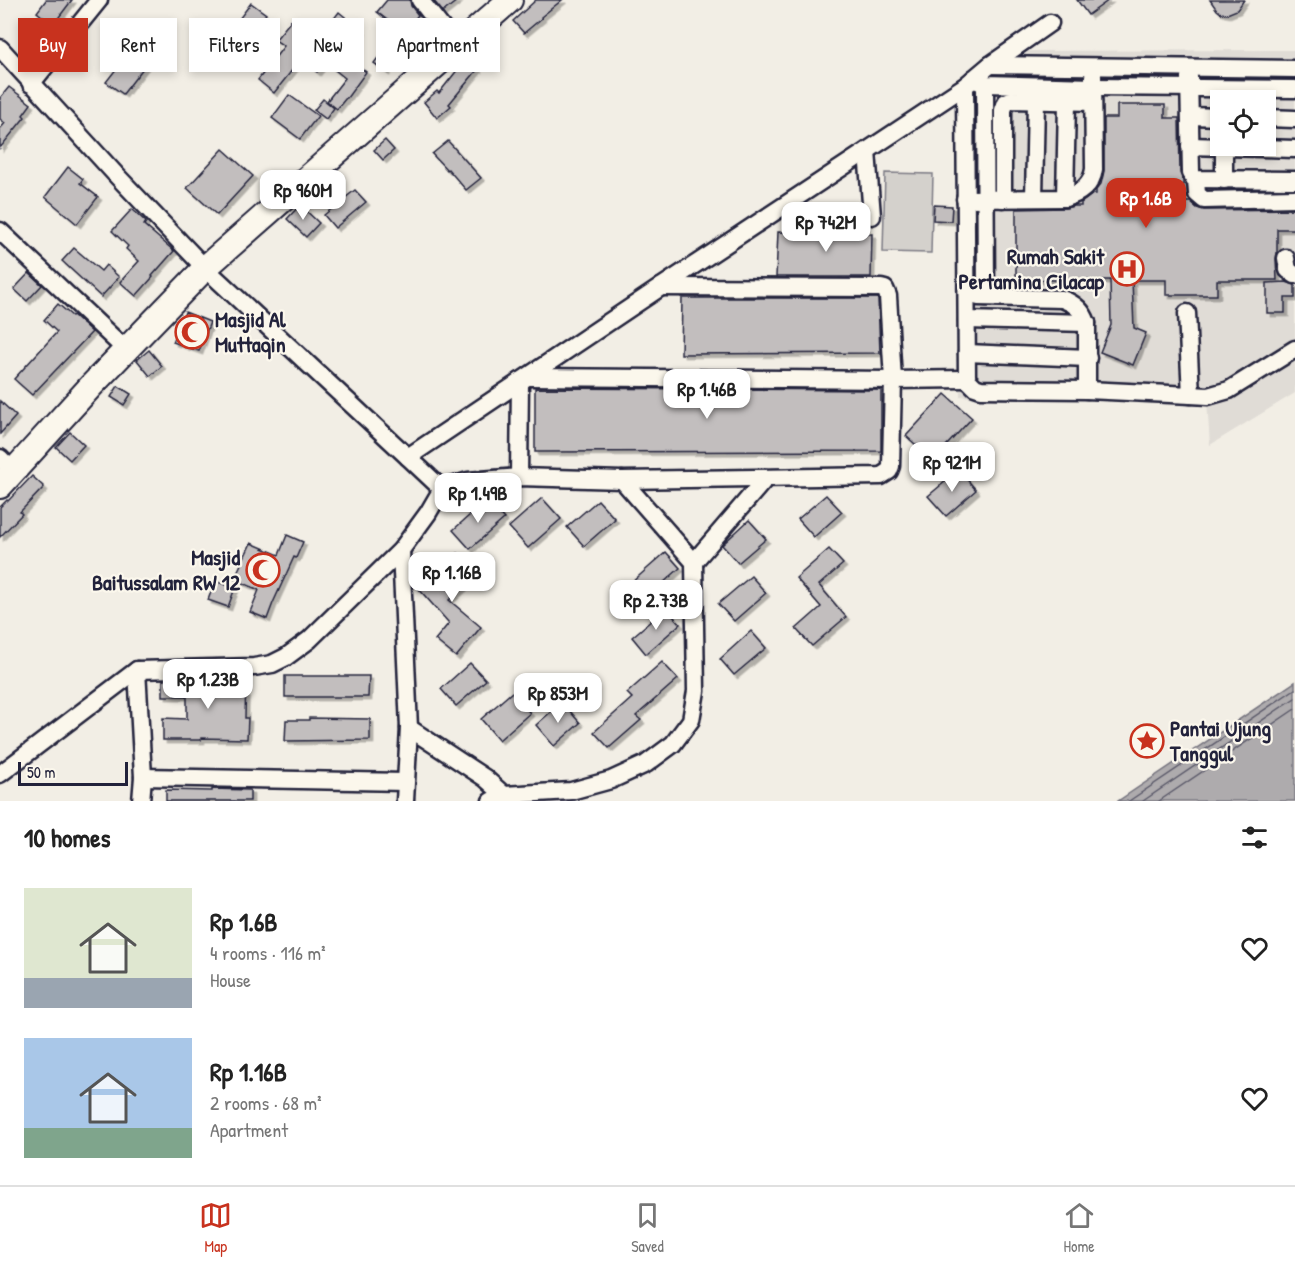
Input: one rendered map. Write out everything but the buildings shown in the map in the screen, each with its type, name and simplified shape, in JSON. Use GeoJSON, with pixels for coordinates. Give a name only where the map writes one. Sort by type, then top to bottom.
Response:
{"type":"FeatureCollection","features":[{"type":"Feature","properties":{"kind":"highway"},"geometry":{"type":"LineString","coordinates":[[490,18],[510,0]]}},
{"type":"Feature","properties":{"kind":"highway"},"geometry":{"type":"LineString","coordinates":[[4,472],[205,268],[428,72]]}},
{"type":"Feature","properties":{"kind":"street"},"geometry":{"type":"LineString","coordinates":[[31,84],[99,0]]}},
{"type":"Feature","properties":{"kind":"street"},"geometry":{"type":"LineString","coordinates":[[420,0],[434,18]]}},
{"type":"Feature","properties":{"kind":"street"},"geometry":{"type":"LineString","coordinates":[[408,457],[661,287],[974,83],[990,64],[1050,23]]}},
{"type":"Feature","properties":{"kind":"street"},"geometry":{"type":"LineString","coordinates":[[0,48],[31,84],[205,268],[442,489]]}},
{"type":"Feature","properties":{"kind":"street"},"geometry":{"type":"LineString","coordinates":[[990,64],[1295,69]]}},
{"type":"Feature","properties":{"kind":"street"},"geometry":{"type":"LineString","coordinates":[[966,199],[1065,198],[1072,196],[1091,182],[1093,177],[1093,66]]}},
{"type":"Feature","properties":{"kind":"street"},"geometry":{"type":"LineString","coordinates":[[1189,67],[1191,173],[1196,180],[1197,194],[1204,200],[1295,198]]}},
{"type":"Feature","properties":{"kind":"street"},"geometry":{"type":"LineString","coordinates":[[974,83],[1093,95],[1190,88],[1210,92]]}},
{"type":"Feature","properties":{"kind":"street"},"geometry":{"type":"LineString","coordinates":[[974,83],[966,199],[966,297],[967,379],[975,387],[1208,396],[1229,390],[1295,349]]}},
{"type":"Feature","properties":{"kind":"street"},"geometry":{"type":"LineString","coordinates":[[974,83],[995,199]]}},
{"type":"Feature","properties":{"kind":"street"},"geometry":{"type":"LineString","coordinates":[[1276,91],[1295,89]]}},
{"type":"Feature","properties":{"kind":"street"},"geometry":{"type":"LineString","coordinates":[[986,297],[1006,102],[1011,100],[1067,102],[1093,95]]}},
{"type":"Feature","properties":{"kind":"street"},"geometry":{"type":"LineString","coordinates":[[1034,198],[1036,101]]}},
{"type":"Feature","properties":{"kind":"street"},"geometry":{"type":"LineString","coordinates":[[1065,198],[1067,102]]}},
{"type":"Feature","properties":{"kind":"street"},"geometry":{"type":"LineString","coordinates":[[1190,116],[1210,117]]}},
{"type":"Feature","properties":{"kind":"street"},"geometry":{"type":"LineString","coordinates":[[1276,118],[1295,119]]}},
{"type":"Feature","properties":{"kind":"street"},"geometry":{"type":"LineString","coordinates":[[1190,146],[1210,146]]}},
{"type":"Feature","properties":{"kind":"street"},"geometry":{"type":"LineString","coordinates":[[1276,148],[1295,149]]}},
{"type":"Feature","properties":{"kind":"street"},"geometry":{"type":"LineString","coordinates":[[867,151],[872,216]]}},
{"type":"Feature","properties":{"kind":"street"},"geometry":{"type":"LineString","coordinates":[[1224,156],[1224,180]]}},
{"type":"Feature","properties":{"kind":"street"},"geometry":{"type":"LineString","coordinates":[[1196,180],[1295,180]]}},
{"type":"Feature","properties":{"kind":"street"},"geometry":{"type":"LineString","coordinates":[[0,231],[126,350]]}},
{"type":"Feature","properties":{"kind":"street"},"geometry":{"type":"LineString","coordinates":[[1286,258],[1288,270],[1295,275]]}},
{"type":"Feature","properties":{"kind":"street"},"geometry":{"type":"LineString","coordinates":[[0,774],[137,670],[254,667],[272,664],[286,657],[309,640],[401,549],[428,513],[442,489],[468,481],[519,477],[622,480],[766,478],[881,476],[889,471],[893,380],[888,296],[885,289],[661,287]]}},
{"type":"Feature","properties":{"kind":"street"},"geometry":{"type":"LineString","coordinates":[[966,297],[1062,299],[1074,304],[1087,323],[1087,390]]}},
{"type":"Feature","properties":{"kind":"street"},"geometry":{"type":"LineString","coordinates":[[1187,313],[1191,395]]}},
{"type":"Feature","properties":{"kind":"street"},"geometry":{"type":"LineString","coordinates":[[967,320],[1087,323]]}},
{"type":"Feature","properties":{"kind":"street"},"geometry":{"type":"LineString","coordinates":[[967,353],[1088,358]]}},
{"type":"Feature","properties":{"kind":"street"},"geometry":{"type":"LineString","coordinates":[[524,379],[967,379]]}},
{"type":"Feature","properties":{"kind":"street"},"geometry":{"type":"LineString","coordinates":[[519,477],[524,379]]}},
{"type":"Feature","properties":{"kind":"street"},"geometry":{"type":"LineString","coordinates":[[694,562],[766,478]]}},
{"type":"Feature","properties":{"kind":"street"},"geometry":{"type":"LineString","coordinates":[[409,728],[484,778],[498,798],[571,791],[611,780],[646,764],[673,744],[691,720],[696,691],[694,562],[622,480]]}},
{"type":"Feature","properties":{"kind":"street"},"geometry":{"type":"LineString","coordinates":[[401,549],[409,728],[405,801]]}},
{"type":"Feature","properties":{"kind":"street"},"geometry":{"type":"LineString","coordinates":[[137,670],[141,801]]}},
{"type":"Feature","properties":{"kind":"street"},"geometry":{"type":"LineString","coordinates":[[142,777],[405,782]]}},
{"type":"Feature","properties":{"kind":"shaded area","name":"Rumah Sakit Pertamina Cilacap"},"geometry":{"type":"Polygon","coordinates":[[[1295,50],[1295,393],[1210,445],[1207,401],[1002,400],[960,396],[959,100],[1021,51],[1295,50]]]}},
{"type":"Feature","properties":{"kind":"shaded area"},"geometry":{"type":"Polygon","coordinates":[[[885,173],[933,174],[931,253],[883,252],[885,173]]]}},
{"type":"Feature","properties":{"kind":"water"},"geometry":{"type":"Polygon","coordinates":[[[1295,682],[1295,801],[1118,801],[1295,682]]]}},
{"type":"Feature","properties":{"kind":"place","name":"Rumah Sakit Pertamina Cilacap"},"geometry":{"type":"Point","coordinates":[1127,269]}},
{"type":"Feature","properties":{"kind":"place","name":"Masjid Al Muttaqin"},"geometry":{"type":"Point","coordinates":[192,332]}},
{"type":"Feature","properties":{"kind":"place","name":"Masjid Baitussalam RW 12"},"geometry":{"type":"Point","coordinates":[263,570]}},
{"type":"Feature","properties":{"kind":"place","name":"Pantai Ujung Tanggul"},"geometry":{"type":"Point","coordinates":[1147,741]}}]}
